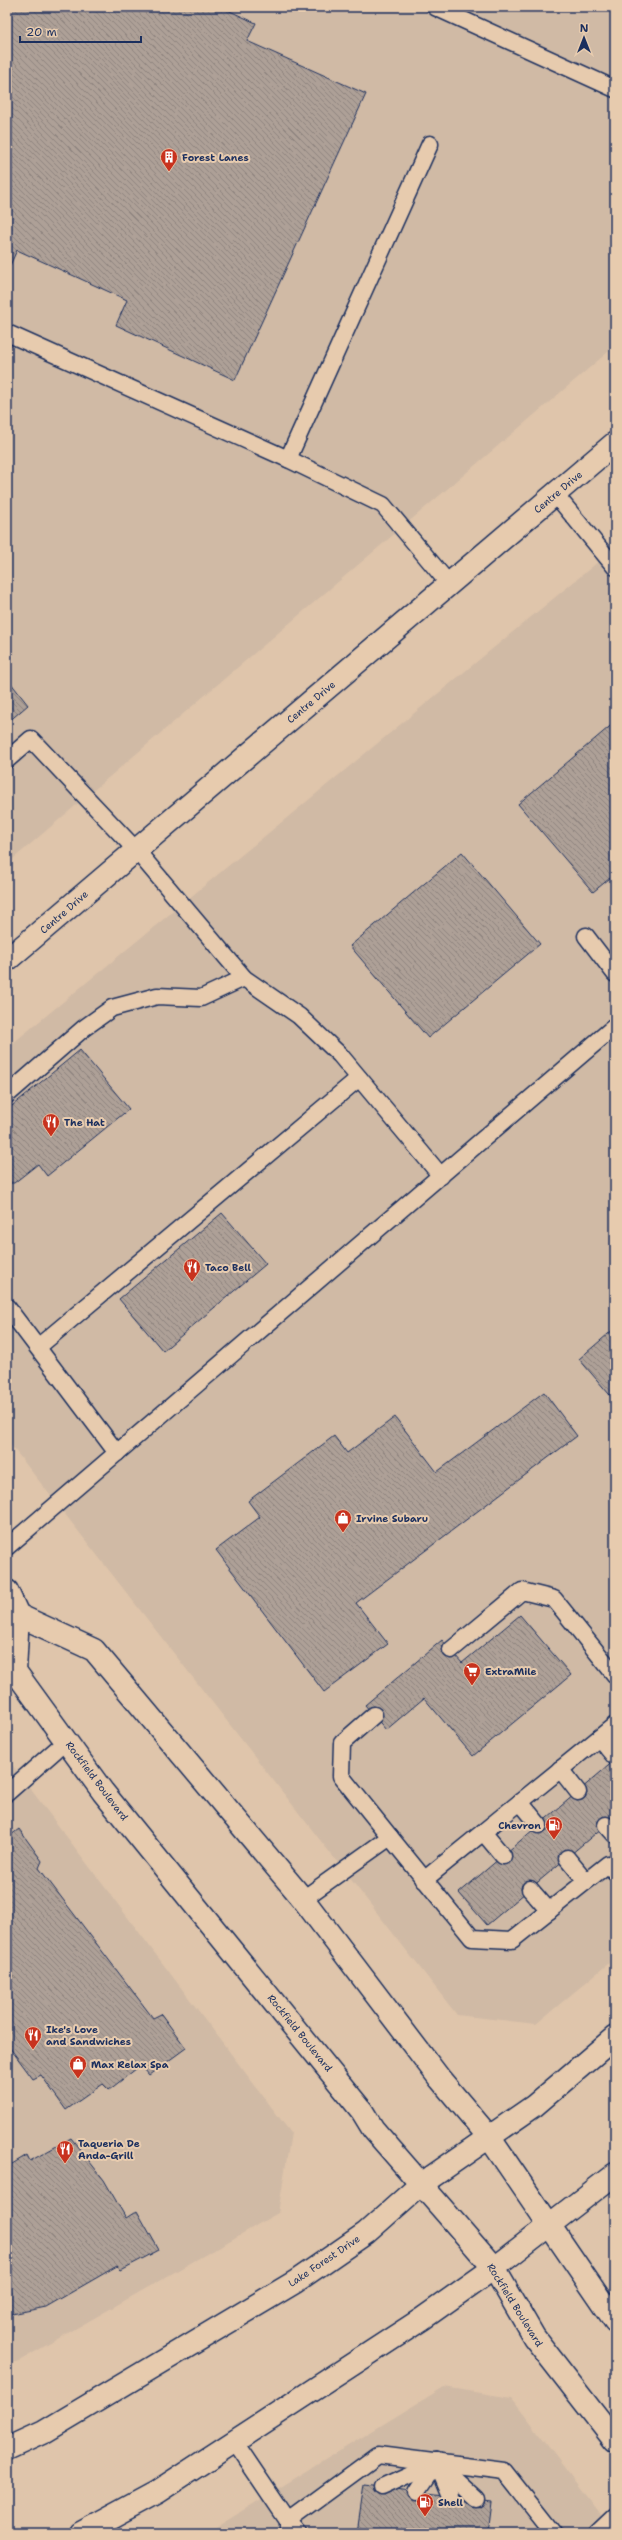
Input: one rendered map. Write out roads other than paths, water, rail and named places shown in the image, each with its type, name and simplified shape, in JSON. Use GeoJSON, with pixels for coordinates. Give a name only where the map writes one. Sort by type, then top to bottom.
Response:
{"type":"FeatureCollection","features":[{"type":"Feature","properties":{"kind":"main road","name":"Centre Drive"},"geometry":{"type":"LineString","coordinates":[[7,960],[615,444]]}},
{"type":"Feature","properties":{"kind":"main road","name":"Rockfield Boulevard"},"geometry":{"type":"LineString","coordinates":[[7,1591],[18,1616],[15,1671],[103,1792],[195,1903],[420,2185],[494,2268],[534,2337],[615,2441]]}},
{"type":"Feature","properties":{"kind":"main road"},"geometry":{"type":"LineString","coordinates":[[18,1616],[94,1650],[303,1899],[440,2079],[488,2137],[615,2321]]}},
{"type":"Feature","properties":{"kind":"main road","name":"Lake Forest Drive"},"geometry":{"type":"LineString","coordinates":[[7,2449],[44,2432],[295,2282],[366,2233],[420,2185],[534,2106],[615,2037]]}},
{"type":"Feature","properties":{"kind":"main road"},"geometry":{"type":"LineString","coordinates":[[81,2533],[157,2492],[422,2319],[494,2268],[615,2174]]}},
{"type":"Feature","properties":{"kind":"lane"},"geometry":{"type":"LineString","coordinates":[[435,7],[615,89]]}},
{"type":"Feature","properties":{"kind":"lane"},"geometry":{"type":"LineString","coordinates":[[288,459],[430,144]]}},
{"type":"Feature","properties":{"kind":"lane"},"geometry":{"type":"LineString","coordinates":[[7,333],[288,459],[383,505],[449,584]]}},
{"type":"Feature","properties":{"kind":"lane"},"geometry":{"type":"LineString","coordinates":[[555,494],[615,567]]}},
{"type":"Feature","properties":{"kind":"lane"},"geometry":{"type":"LineString","coordinates":[[7,760],[31,739],[136,850],[244,978],[299,1016],[340,1055],[441,1176]]}},
{"type":"Feature","properties":{"kind":"lane"},"geometry":{"type":"LineString","coordinates":[[586,936],[615,974]]}},
{"type":"Feature","properties":{"kind":"lane"},"geometry":{"type":"LineString","coordinates":[[7,1095],[84,1028],[112,1008],[157,996],[200,998],[244,978]]}},
{"type":"Feature","properties":{"kind":"lane"},"geometry":{"type":"LineString","coordinates":[[7,1547],[615,1026]]}},
{"type":"Feature","properties":{"kind":"lane"},"geometry":{"type":"LineString","coordinates":[[38,1347],[359,1078]]}},
{"type":"Feature","properties":{"kind":"lane"},"geometry":{"type":"LineString","coordinates":[[7,1307],[117,1453]]}},
{"type":"Feature","properties":{"kind":"lane"},"geometry":{"type":"LineString","coordinates":[[451,1650],[522,1591],[554,1599],[615,1675]]}},
{"type":"Feature","properties":{"kind":"lane"},"geometry":{"type":"LineString","coordinates":[[374,1715],[342,1743],[341,1776],[472,1938],[512,1940],[586,1881],[613,1864]]}},
{"type":"Feature","properties":{"kind":"lane"},"geometry":{"type":"LineString","coordinates":[[424,1880],[615,1725]]}},
{"type":"Feature","properties":{"kind":"lane"},"geometry":{"type":"LineString","coordinates":[[599,1738],[615,1757]]}},
{"type":"Feature","properties":{"kind":"lane"},"geometry":{"type":"LineString","coordinates":[[7,1793],[66,1741]]}},
{"type":"Feature","properties":{"kind":"lane"},"geometry":{"type":"LineString","coordinates":[[560,1770],[578,1792]]}},
{"type":"Feature","properties":{"kind":"lane"},"geometry":{"type":"LineString","coordinates":[[520,1802],[539,1825]]}},
{"type":"Feature","properties":{"kind":"lane"},"geometry":{"type":"LineString","coordinates":[[483,1832],[503,1856]]}},
{"type":"Feature","properties":{"kind":"lane"},"geometry":{"type":"LineString","coordinates":[[303,1899],[390,1837]]}},
{"type":"Feature","properties":{"kind":"lane"},"geometry":{"type":"LineString","coordinates":[[567,1858],[586,1881]]}},
{"type":"Feature","properties":{"kind":"lane"},"geometry":{"type":"LineString","coordinates":[[530,1889],[549,1911]]}},
{"type":"Feature","properties":{"kind":"lane"},"geometry":{"type":"LineString","coordinates":[[234,2441],[291,2529],[378,2455],[504,2472],[553,2533]]}},
{"type":"Feature","properties":{"kind":"lane"},"geometry":{"type":"LineString","coordinates":[[382,2487],[437,2462]]}},
{"type":"Feature","properties":{"kind":"lane"},"geometry":{"type":"LineString","coordinates":[[416,2492],[437,2462]]}},
{"type":"Feature","properties":{"kind":"lane"},"geometry":{"type":"LineString","coordinates":[[437,2462],[451,2496]]}},
{"type":"Feature","properties":{"kind":"lane"},"geometry":{"type":"LineString","coordinates":[[437,2462],[477,2499]]}},
{"type":"Feature","properties":{"kind":"lane"},"geometry":{"type":"LineString","coordinates":[[597,2533],[615,2516]]}},
{"type":"Feature","properties":{"kind":"place","name":"Forest Lanes"},"geometry":{"type":"Point","coordinates":[169,172]}},
{"type":"Feature","properties":{"kind":"place","name":"The Hat"},"geometry":{"type":"Point","coordinates":[51,1137]}},
{"type":"Feature","properties":{"kind":"place","name":"Taco Bell"},"geometry":{"type":"Point","coordinates":[192,1282]}},
{"type":"Feature","properties":{"kind":"place","name":"Irvine Subaru"},"geometry":{"type":"Point","coordinates":[343,1533]}},
{"type":"Feature","properties":{"kind":"place","name":"ExtraMile"},"geometry":{"type":"Point","coordinates":[472,1686]}},
{"type":"Feature","properties":{"kind":"place","name":"Chevron"},"geometry":{"type":"Point","coordinates":[554,1840]}},
{"type":"Feature","properties":{"kind":"place","name":"Ike's Love and Sandwiches"},"geometry":{"type":"Point","coordinates":[33,2050]}},
{"type":"Feature","properties":{"kind":"place","name":"Max Relax Spa"},"geometry":{"type":"Point","coordinates":[78,2079]}},
{"type":"Feature","properties":{"kind":"place","name":"Taqueria De Anda-Grill"},"geometry":{"type":"Point","coordinates":[65,2164]}},
{"type":"Feature","properties":{"kind":"place","name":"Shell"},"geometry":{"type":"Point","coordinates":[425,2517]}}]}
